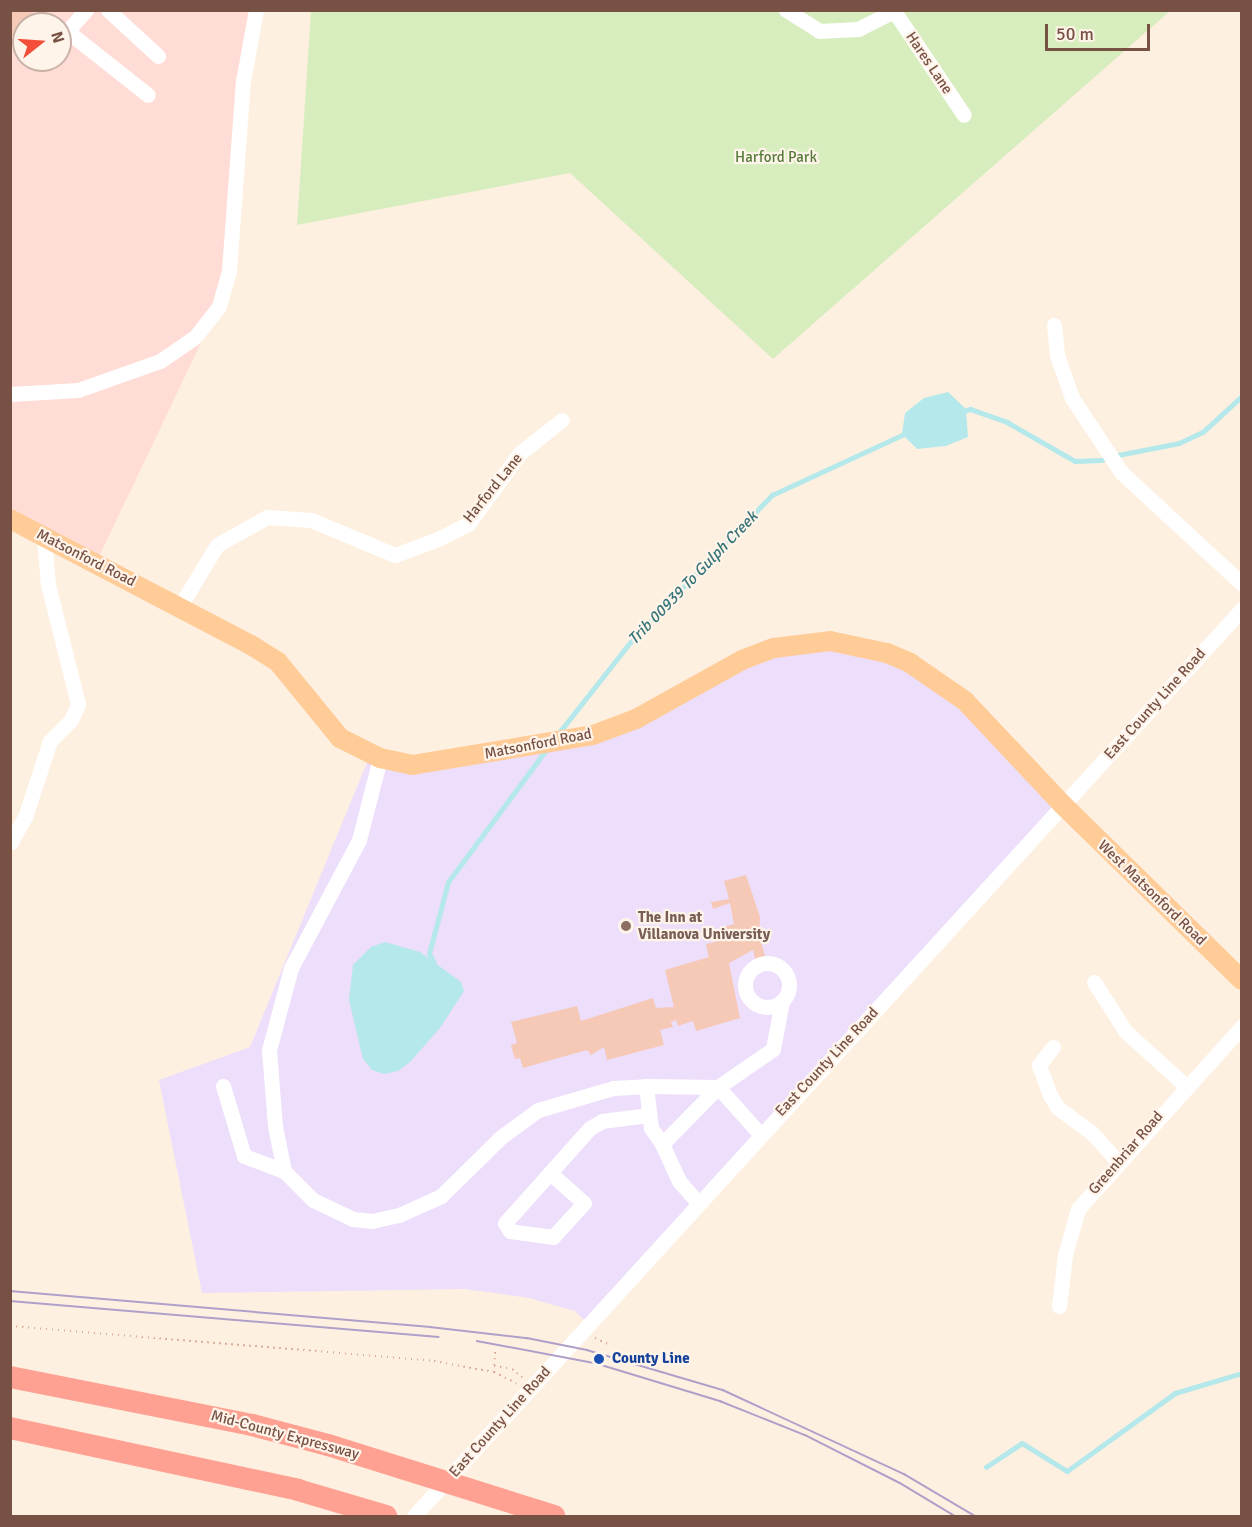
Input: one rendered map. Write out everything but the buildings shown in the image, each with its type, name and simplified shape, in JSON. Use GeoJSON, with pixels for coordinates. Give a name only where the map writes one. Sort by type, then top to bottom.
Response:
{"type":"FeatureCollection","features":[{"type":"Feature","properties":{"kind":"highway","name":"Mid-County Expressway"},"geometry":{"type":"LineString","coordinates":[[10,1377],[252,1425],[350,1451],[554,1516]]}},
{"type":"Feature","properties":{"kind":"highway"},"geometry":{"type":"LineString","coordinates":[[10,1428],[298,1490],[386,1516]]}},
{"type":"Feature","properties":{"kind":"main road","name":"Matsonford Road"},"geometry":{"type":"LineString","coordinates":[[10,519],[180,606],[278,662],[340,738],[380,758],[412,765],[593,735],[636,719],[742,660],[774,648],[830,641],[887,653],[936,679],[965,702],[1063,806]]}},
{"type":"Feature","properties":{"kind":"main road","name":"West Matsonford Road"},"geometry":{"type":"LineString","coordinates":[[1063,806],[1242,980]]}},
{"type":"Feature","properties":{"kind":"street"},"geometry":{"type":"LineString","coordinates":[[72,26],[86,10]]}},
{"type":"Feature","properties":{"kind":"street"},"geometry":{"type":"LineString","coordinates":[[108,10],[158,56]]}},
{"type":"Feature","properties":{"kind":"street"},"geometry":{"type":"LineString","coordinates":[[10,394],[78,390],[160,361],[195,337],[219,306],[229,270],[243,81],[256,10]]}},
{"type":"Feature","properties":{"kind":"street","name":"Hares Lane"},"geometry":{"type":"LineString","coordinates":[[786,10],[819,31],[858,28],[895,11],[964,115]]}},
{"type":"Feature","properties":{"kind":"street"},"geometry":{"type":"LineString","coordinates":[[72,41],[148,95]]}},
{"type":"Feature","properties":{"kind":"street"},"geometry":{"type":"LineString","coordinates":[[1054,325],[1057,355],[1072,398],[1121,472],[1242,584]]}},
{"type":"Feature","properties":{"kind":"street","name":"Harford Lane"},"geometry":{"type":"LineString","coordinates":[[180,606],[217,545],[267,517],[311,520],[395,555],[438,539],[468,524],[520,453],[562,420]]}},
{"type":"Feature","properties":{"kind":"street"},"geometry":{"type":"LineString","coordinates":[[11,842],[25,816],[50,741],[71,720],[78,704],[48,585],[44,537]]}},
{"type":"Feature","properties":{"kind":"street","name":"East County Line Road"},"geometry":{"type":"LineString","coordinates":[[414,1516],[534,1384],[589,1331],[760,1134],[1242,609]]}},
{"type":"Feature","properties":{"kind":"street"},"geometry":{"type":"LineString","coordinates":[[284,1171],[274,1126],[269,1050],[291,968],[359,840],[380,758]]}},
{"type":"Feature","properties":{"kind":"street"},"geometry":{"type":"LineString","coordinates":[[1094,982],[1126,1032],[1185,1084]]}},
{"type":"Feature","properties":{"kind":"street"},"geometry":{"type":"LineString","coordinates":[[662,1144],[718,1087],[773,1049],[782,1001]]}},
{"type":"Feature","properties":{"kind":"street","name":"Greenbriar Road"},"geometry":{"type":"LineString","coordinates":[[1059,1306],[1065,1255],[1078,1209],[1185,1084],[1242,1026]]}},
{"type":"Feature","properties":{"kind":"street"},"geometry":{"type":"LineString","coordinates":[[1053,1047],[1038,1065],[1050,1095],[1058,1108],[1092,1133],[1118,1162]]}},
{"type":"Feature","properties":{"kind":"street"},"geometry":{"type":"LineString","coordinates":[[223,1086],[244,1156],[284,1171],[313,1200],[353,1218],[372,1221],[399,1215],[441,1196],[501,1137],[538,1110],[613,1088],[718,1087],[760,1134]]}},
{"type":"Feature","properties":{"kind":"street"},"geometry":{"type":"LineString","coordinates":[[646,1086],[648,1115],[679,1181],[698,1203]]}},
{"type":"Feature","properties":{"kind":"street"},"geometry":{"type":"LineString","coordinates":[[550,1173],[584,1203],[552,1237],[510,1231],[505,1224],[550,1173],[590,1128],[602,1121],[648,1115]]}},
{"type":"Feature","properties":{"kind":"path"},"geometry":{"type":"LineString","coordinates":[[10,1326],[434,1361],[494,1372],[534,1384]]}},
{"type":"Feature","properties":{"kind":"path"},"geometry":{"type":"LineString","coordinates":[[589,1331],[610,1345]]}},
{"type":"Feature","properties":{"kind":"path"},"geometry":{"type":"LineString","coordinates":[[495,1352],[494,1366],[512,1369],[534,1384]]}},
{"type":"Feature","properties":{"kind":"shaded area"},"geometry":{"type":"Polygon","coordinates":[[[10,11],[256,11],[219,305],[96,563],[11,519],[10,11]]]}},
{"type":"Feature","properties":{"kind":"shaded area","name":"The Inn at Villanova University"},"geometry":{"type":"Polygon","coordinates":[[[802,642],[910,663],[1063,805],[589,1325],[575,1311],[529,1298],[465,1289],[202,1293],[159,1080],[250,1047],[371,753],[412,765],[593,735],[802,642]]]}},
{"type":"Feature","properties":{"kind":"green space","name":"Harford Park"},"geometry":{"type":"Polygon","coordinates":[[[311,11],[1170,11],[773,359],[570,173],[297,225],[311,11]]]}},
{"type":"Feature","properties":{"kind":"water"},"geometry":{"type":"Polygon","coordinates":[[[948,392],[966,409],[968,437],[946,446],[917,449],[902,434],[905,413],[924,398],[948,392]]]}},
{"type":"Feature","properties":{"kind":"water"},"geometry":{"type":"Polygon","coordinates":[[[385,942],[420,952],[461,982],[464,991],[440,1028],[410,1062],[398,1071],[384,1074],[372,1070],[363,1059],[349,1000],[353,965],[371,947],[385,942]]]}},
{"type":"Feature","properties":{"kind":"waterway","name":"Trib 00939 To Gulph Creek"},"geometry":{"type":"LineString","coordinates":[[1118,455],[1179,443],[1203,432],[1242,396]]}},
{"type":"Feature","properties":{"kind":"waterway","name":"Trib 00939 To Gulph Creek"},"geometry":{"type":"LineString","coordinates":[[962,412],[970,409],[1007,422],[1075,461],[1102,460]]}},
{"type":"Feature","properties":{"kind":"waterway","name":"Trib 00939 To Gulph Creek"},"geometry":{"type":"LineString","coordinates":[[558,734],[632,640],[772,495],[906,433]]}},
{"type":"Feature","properties":{"kind":"waterway","name":"Trib 00939 To Gulph Creek"},"geometry":{"type":"LineString","coordinates":[[434,963],[429,954],[448,882],[546,750]]}},
{"type":"Feature","properties":{"kind":"waterway"},"geometry":{"type":"LineString","coordinates":[[986,1467],[1022,1443],[1067,1471],[1175,1393],[1242,1373]]}},
{"type":"Feature","properties":{"kind":"tram line"},"geometry":{"type":"LineString","coordinates":[[10,1291],[430,1327],[527,1338],[587,1350],[723,1390],[904,1474],[975,1516]]}},
{"type":"Feature","properties":{"kind":"tram line"},"geometry":{"type":"LineString","coordinates":[[10,1301],[438,1337]]}},
{"type":"Feature","properties":{"kind":"tram line"},"geometry":{"type":"LineString","coordinates":[[477,1341],[595,1363],[720,1401],[805,1435],[900,1483],[955,1516]]}},
{"type":"Feature","properties":{"kind":"place","name":"The Inn at Villanova University"},"geometry":{"type":"Point","coordinates":[626,926]}},
{"type":"Feature","properties":{"kind":"place","name":"County Line"},"geometry":{"type":"Point","coordinates":[599,1359]}}]}
